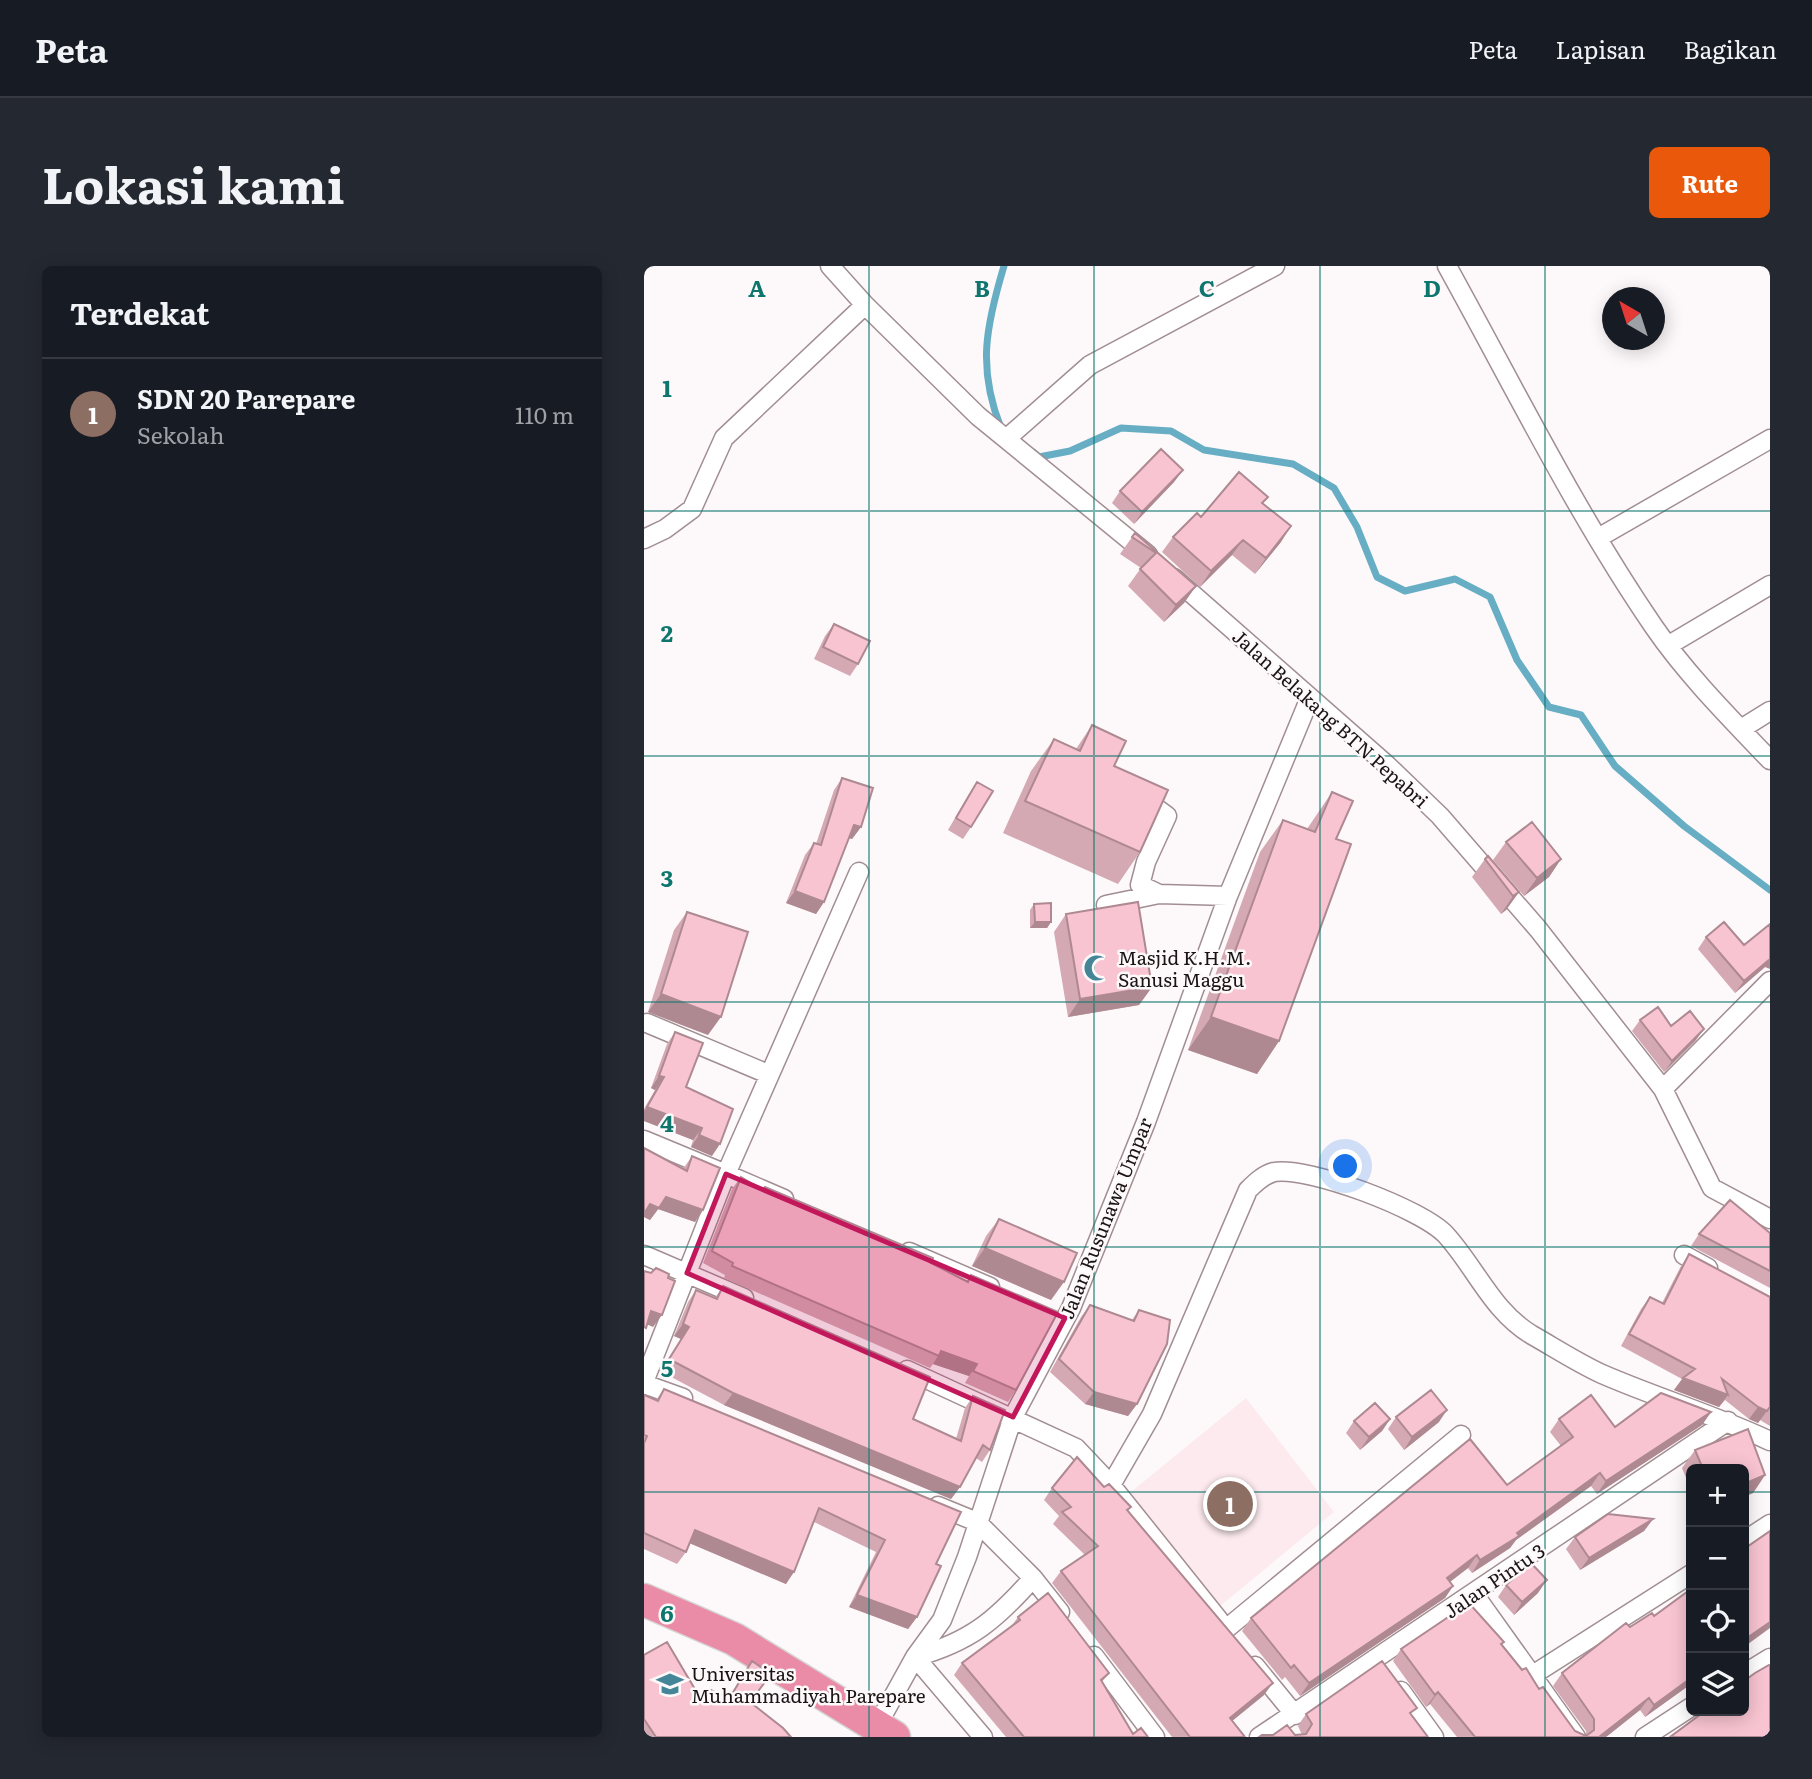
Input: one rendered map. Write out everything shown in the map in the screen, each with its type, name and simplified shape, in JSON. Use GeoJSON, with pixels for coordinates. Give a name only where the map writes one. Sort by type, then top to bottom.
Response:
{"type":"FeatureCollection","features":[{"type":"Feature","properties":{"kind":"highway"},"geometry":{"type":"LineString","coordinates":[[644,1600],[734,1639],[886,1731]]}},
{"type":"Feature","properties":{"kind":"street","name":"Jalan Belakang BTN Pepabri"},"geometry":{"type":"LineString","coordinates":[[830,266],[865,305],[978,416],[1158,564],[1309,700],[1388,766],[1472,851],[1538,929],[1662,1089],[1712,1188],[1770,1219]]}},
{"type":"Feature","properties":{"kind":"street"},"geometry":{"type":"LineString","coordinates":[[1006,439],[1090,365],[1275,266]]}},
{"type":"Feature","properties":{"kind":"street"},"geometry":{"type":"LineString","coordinates":[[1447,266],[1598,538],[1669,645],[1770,760]]}},
{"type":"Feature","properties":{"kind":"street"},"geometry":{"type":"LineString","coordinates":[[644,538],[666,529],[692,509],[724,438],[865,305]]}},
{"type":"Feature","properties":{"kind":"street"},"geometry":{"type":"LineString","coordinates":[[1598,538],[1770,439]]}},
{"type":"Feature","properties":{"kind":"street"},"geometry":{"type":"LineString","coordinates":[[1669,645],[1770,586]]}},
{"type":"Feature","properties":{"kind":"street","name":"Jalan Rusunawa Umpar"},"geometry":{"type":"LineString","coordinates":[[886,1731],[915,1657],[942,1620],[1013,1417],[1146,1122],[1228,896],[1309,700]]}},
{"type":"Feature","properties":{"kind":"street"},"geometry":{"type":"LineString","coordinates":[[1741,729],[1770,711]]}},
{"type":"Feature","properties":{"kind":"street"},"geometry":{"type":"LineString","coordinates":[[1127,791],[1138,795],[1167,816],[1146,862],[1140,885],[1158,894]]}},
{"type":"Feature","properties":{"kind":"street"},"geometry":{"type":"LineString","coordinates":[[694,1402],[644,1382],[768,1074],[859,872]]}},
{"type":"Feature","properties":{"kind":"street"},"geometry":{"type":"LineString","coordinates":[[1106,905],[1158,894],[1228,896]]}},
{"type":"Feature","properties":{"kind":"street"},"geometry":{"type":"LineString","coordinates":[[1662,1089],[1770,981]]}},
{"type":"Feature","properties":{"kind":"street"},"geometry":{"type":"LineString","coordinates":[[647,1023],[768,1074]]}},
{"type":"Feature","properties":{"kind":"street"},"geometry":{"type":"LineString","coordinates":[[644,1140],[801,1206]]}},
{"type":"Feature","properties":{"kind":"street"},"geometry":{"type":"LineString","coordinates":[[1111,1485],[1152,1414],[1248,1190],[1257,1181],[1275,1172],[1304,1173],[1421,1216],[1445,1234],[1494,1302],[1529,1333],[1601,1374],[1728,1421],[1770,1440]]}},
{"type":"Feature","properties":{"kind":"street"},"geometry":{"type":"LineString","coordinates":[[889,1244],[1002,1292]]}},
{"type":"Feature","properties":{"kind":"street"},"geometry":{"type":"LineString","coordinates":[[644,1255],[764,1306]]}},
{"type":"Feature","properties":{"kind":"street"},"geometry":{"type":"LineString","coordinates":[[1684,1255],[1727,1278]]}},
{"type":"Feature","properties":{"kind":"street"},"geometry":{"type":"LineString","coordinates":[[888,1361],[1076,1448],[1111,1485],[1226,1629],[1290,1725]]}},
{"type":"Feature","properties":{"kind":"street","name":"Jalan Pintu 3"},"geometry":{"type":"LineString","coordinates":[[1259,1737],[1290,1725],[1376,1657],[1474,1594],[1728,1421]]}},
{"type":"Feature","properties":{"kind":"street"},"geometry":{"type":"LineString","coordinates":[[1226,1629],[1461,1435]]}},
{"type":"Feature","properties":{"kind":"street"},"geometry":{"type":"LineString","coordinates":[[915,1496],[976,1522],[1033,1578],[1155,1737]]}},
{"type":"Feature","properties":{"kind":"street"},"geometry":{"type":"LineString","coordinates":[[1749,1538],[1770,1524]]}},
{"type":"Feature","properties":{"kind":"street"},"geometry":{"type":"LineString","coordinates":[[1531,1676],[1686,1577]]}},
{"type":"Feature","properties":{"kind":"street"},"geometry":{"type":"LineString","coordinates":[[983,1737],[915,1657],[959,1643],[987,1625],[1033,1578]]}},
{"type":"Feature","properties":{"kind":"street"},"geometry":{"type":"LineString","coordinates":[[1474,1594],[1576,1737]]}},
{"type":"Feature","properties":{"kind":"street"},"geometry":{"type":"LineString","coordinates":[[1376,1657],[1434,1737]]}},
{"type":"Feature","properties":{"kind":"street"},"geometry":{"type":"LineString","coordinates":[[1749,1671],[1770,1658]]}},
{"type":"Feature","properties":{"kind":"street"},"geometry":{"type":"LineString","coordinates":[[1646,1737],[1686,1710]]}},
{"type":"Feature","properties":{"kind":"highlighted area"},"geometry":{"type":"Polygon","coordinates":[[[726,1174],[1065,1318],[1013,1417],[687,1273],[726,1174]]]}},
{"type":"Feature","properties":{"kind":"shaded area"},"geometry":{"type":"Polygon","coordinates":[[[1246,1398],[1334,1512],[1214,1611],[1126,1496],[1246,1398]]]}},
{"type":"Feature","properties":{"kind":"building"},"geometry":{"type":"Polygon","coordinates":[[[1161,449],[1183,470],[1142,512],[1120,491],[1161,449]]]}},
{"type":"Feature","properties":{"kind":"building"},"geometry":{"type":"Polygon","coordinates":[[[1239,472],[1268,497],[1262,503],[1291,526],[1266,558],[1243,540],[1211,571],[1173,537],[1197,513],[1201,517],[1239,472]]]}},
{"type":"Feature","properties":{"kind":"building"},"geometry":{"type":"Polygon","coordinates":[[[1135,533],[1196,586],[1176,605],[1140,569],[1156,553],[1132,537],[1135,533]]]}},
{"type":"Feature","properties":{"kind":"building"},"geometry":{"type":"Polygon","coordinates":[[[834,624],[870,641],[858,664],[823,647],[834,624]]]}},
{"type":"Feature","properties":{"kind":"building"},"geometry":{"type":"Polygon","coordinates":[[[1092,725],[1126,741],[1114,766],[1168,790],[1140,852],[1025,801],[1054,739],[1080,751],[1092,725]]]}},
{"type":"Feature","properties":{"kind":"building"},"geometry":{"type":"Polygon","coordinates":[[[842,778],[873,788],[861,827],[854,825],[824,902],[795,891],[814,843],[821,845],[842,778]]]}},
{"type":"Feature","properties":{"kind":"building"},"geometry":{"type":"Polygon","coordinates":[[[977,782],[993,791],[971,827],[956,818],[977,782]]]}},
{"type":"Feature","properties":{"kind":"building"},"geometry":{"type":"Polygon","coordinates":[[[1332,792],[1353,801],[1336,839],[1351,844],[1279,1041],[1211,1017],[1283,820],[1315,832],[1332,792]]]}},
{"type":"Feature","properties":{"kind":"building"},"geometry":{"type":"Polygon","coordinates":[[[1532,822],[1561,859],[1537,878],[1506,842],[1532,822]]]}},
{"type":"Feature","properties":{"kind":"building"},"geometry":{"type":"Polygon","coordinates":[[[1488,856],[1519,892],[1513,896],[1485,859],[1488,856]]]}},
{"type":"Feature","properties":{"kind":"building","name":"Masjid K.H.M. Sanusi Maggu"},"geometry":{"type":"Polygon","coordinates":[[[1138,902],[1152,987],[1080,999],[1066,914],[1138,902]]]}},
{"type":"Feature","properties":{"kind":"building"},"geometry":{"type":"Polygon","coordinates":[[[1051,903],[1051,922],[1035,922],[1034,904],[1051,903]]]}},
{"type":"Feature","properties":{"kind":"building"},"geometry":{"type":"Polygon","coordinates":[[[687,912],[748,932],[721,1017],[661,994],[687,912]]]}},
{"type":"Feature","properties":{"kind":"building"},"geometry":{"type":"Polygon","coordinates":[[[1724,922],[1744,945],[1770,924],[1770,959],[1744,981],[1706,937],[1724,922]]]}},
{"type":"Feature","properties":{"kind":"building"},"geometry":{"type":"Polygon","coordinates":[[[1658,1007],[1671,1026],[1690,1011],[1704,1029],[1672,1061],[1640,1020],[1658,1007]]]}},
{"type":"Feature","properties":{"kind":"building"},"geometry":{"type":"Polygon","coordinates":[[[675,1032],[703,1043],[686,1087],[733,1109],[720,1144],[699,1135],[702,1128],[647,1107],[664,1077],[659,1076],[675,1032]]]}},
{"type":"Feature","properties":{"kind":"building"},"geometry":{"type":"Polygon","coordinates":[[[644,1148],[687,1171],[692,1156],[720,1168],[703,1210],[666,1197],[659,1208],[650,1204],[644,1214],[644,1148]]]}},
{"type":"Feature","properties":{"kind":"building"},"geometry":{"type":"Polygon","coordinates":[[[741,1177],[763,1190],[765,1187],[933,1258],[931,1263],[968,1282],[971,1275],[1058,1312],[1016,1390],[973,1371],[977,1364],[941,1351],[939,1356],[732,1266],[733,1263],[712,1251],[741,1177]]]}},
{"type":"Feature","properties":{"kind":"building"},"geometry":{"type":"Polygon","coordinates":[[[1730,1200],[1770,1233],[1770,1271],[1699,1234],[1730,1200]]]}},
{"type":"Feature","properties":{"kind":"building"},"geometry":{"type":"Polygon","coordinates":[[[999,1219],[1077,1253],[1064,1282],[985,1248],[999,1219]]]}},
{"type":"Feature","properties":{"kind":"building"},"geometry":{"type":"Polygon","coordinates":[[[1689,1254],[1770,1297],[1770,1408],[1767,1411],[1722,1379],[1728,1395],[1683,1378],[1695,1369],[1629,1334],[1650,1297],[1664,1304],[1689,1254]]]}},
{"type":"Feature","properties":{"kind":"building"},"geometry":{"type":"Polygon","coordinates":[[[656,1268],[669,1274],[668,1278],[675,1281],[662,1315],[651,1311],[646,1328],[644,1271],[651,1273],[656,1268]]]}},
{"type":"Feature","properties":{"kind":"building"},"geometry":{"type":"Polygon","coordinates":[[[723,1286],[930,1377],[913,1419],[961,1441],[973,1396],[1005,1410],[990,1450],[983,1445],[960,1487],[733,1393],[669,1359],[689,1327],[683,1324],[696,1290],[717,1299],[723,1286]]]}},
{"type":"Feature","properties":{"kind":"building"},"geometry":{"type":"Polygon","coordinates":[[[1090,1305],[1134,1321],[1139,1310],[1170,1320],[1167,1344],[1137,1404],[1094,1392],[1059,1359],[1090,1305]]]}},
{"type":"Feature","properties":{"kind":"building"},"geometry":{"type":"Polygon","coordinates":[[[664,1389],[961,1512],[936,1564],[941,1566],[917,1617],[857,1595],[885,1540],[819,1508],[794,1572],[695,1530],[686,1552],[644,1533],[644,1443],[647,1436],[644,1435],[644,1395],[658,1401],[664,1389]]]}},
{"type":"Feature","properties":{"kind":"building"},"geometry":{"type":"Polygon","coordinates":[[[1431,1390],[1447,1410],[1412,1437],[1396,1417],[1431,1390]]]}},
{"type":"Feature","properties":{"kind":"building"},"geometry":{"type":"Polygon","coordinates":[[[1661,1393],[1711,1412],[1606,1481],[1600,1473],[1517,1533],[1519,1536],[1480,1560],[1477,1555],[1447,1578],[1453,1586],[1309,1683],[1294,1665],[1291,1668],[1251,1618],[1470,1439],[1507,1485],[1573,1437],[1559,1419],[1591,1395],[1615,1427],[1661,1393]]]}},
{"type":"Feature","properties":{"kind":"building"},"geometry":{"type":"Polygon","coordinates":[[[1375,1403],[1390,1419],[1369,1437],[1354,1421],[1375,1403]]]}},
{"type":"Feature","properties":{"kind":"building"},"geometry":{"type":"Polygon","coordinates":[[[1748,1429],[1765,1475],[1749,1482],[1749,1464],[1701,1464],[1695,1450],[1748,1429]]]}},
{"type":"Feature","properties":{"kind":"building"},"geometry":{"type":"Polygon","coordinates":[[[1077,1457],[1104,1487],[1109,1484],[1131,1507],[1127,1510],[1273,1683],[1230,1718],[1245,1737],[1190,1737],[1061,1571],[1098,1546],[1062,1512],[1071,1507],[1052,1488],[1077,1457]]]}},
{"type":"Feature","properties":{"kind":"building"},"geometry":{"type":"Polygon","coordinates":[[[1608,1514],[1653,1519],[1589,1558],[1575,1537],[1608,1514]]]}},
{"type":"Feature","properties":{"kind":"building"},"geometry":{"type":"Polygon","coordinates":[[[1770,1531],[1770,1622],[1749,1637],[1749,1590],[1749,1546],[1770,1531]]]}},
{"type":"Feature","properties":{"kind":"building"},"geometry":{"type":"Polygon","coordinates":[[[1531,1563],[1547,1580],[1522,1602],[1506,1585],[1531,1563]]]}},
{"type":"Feature","properties":{"kind":"building"},"geometry":{"type":"Polygon","coordinates":[[[1048,1593],[1109,1673],[1101,1680],[1133,1734],[1141,1728],[1148,1737],[1024,1737],[962,1663],[1020,1620],[1018,1617],[1048,1593]]]}},
{"type":"Feature","properties":{"kind":"building"},"geometry":{"type":"Polygon","coordinates":[[[1686,1593],[1686,1682],[1654,1705],[1649,1698],[1599,1737],[1475,1737],[1438,1692],[1435,1695],[1401,1649],[1469,1603],[1504,1642],[1501,1644],[1522,1670],[1526,1668],[1539,1689],[1543,1687],[1575,1731],[1586,1736],[1594,1730],[1594,1719],[1562,1673],[1626,1623],[1630,1627],[1652,1613],[1654,1616],[1686,1593]]]}},
{"type":"Feature","properties":{"kind":"building"},"geometry":{"type":"Polygon","coordinates":[[[667,1642],[702,1701],[711,1690],[729,1699],[752,1661],[771,1674],[750,1702],[791,1737],[656,1737],[644,1719],[644,1655],[667,1642]]]}},
{"type":"Feature","properties":{"kind":"building"},"geometry":{"type":"Polygon","coordinates":[[[1382,1661],[1417,1708],[1410,1713],[1428,1737],[1259,1737],[1273,1735],[1287,1725],[1295,1735],[1306,1734],[1312,1724],[1306,1714],[1382,1661]]]}},
{"type":"Feature","properties":{"kind":"building"},"geometry":{"type":"Polygon","coordinates":[[[1770,1666],[1770,1737],[1670,1737],[1698,1716],[1749,1716],[1749,1677],[1770,1666]]]}},
{"type":"Feature","properties":{"kind":"waterway"},"geometry":{"type":"LineString","coordinates":[[1001,428],[989,386],[987,347],[993,308],[1004,266]]}},
{"type":"Feature","properties":{"kind":"waterway"},"geometry":{"type":"LineString","coordinates":[[1033,452],[1039,457],[1070,451],[1121,428],[1171,431],[1204,450],[1293,464],[1334,488],[1357,527],[1377,577],[1405,591],[1455,579],[1490,597],[1517,660],[1549,707],[1581,715],[1615,766],[1684,826],[1770,890]]}},
{"type":"Feature","properties":{"kind":"place","name":"Masjid K.H.M. Sanusi Maggu"},"geometry":{"type":"Point","coordinates":[1097,968]}},
{"type":"Feature","properties":{"kind":"place","name":"SDN 20 Parepare"},"geometry":{"type":"Point","coordinates":[1230,1504]}},
{"type":"Feature","properties":{"kind":"place","name":"Universitas Muhammadiyah Parepare"},"geometry":{"type":"Point","coordinates":[670,1684]}}]}
